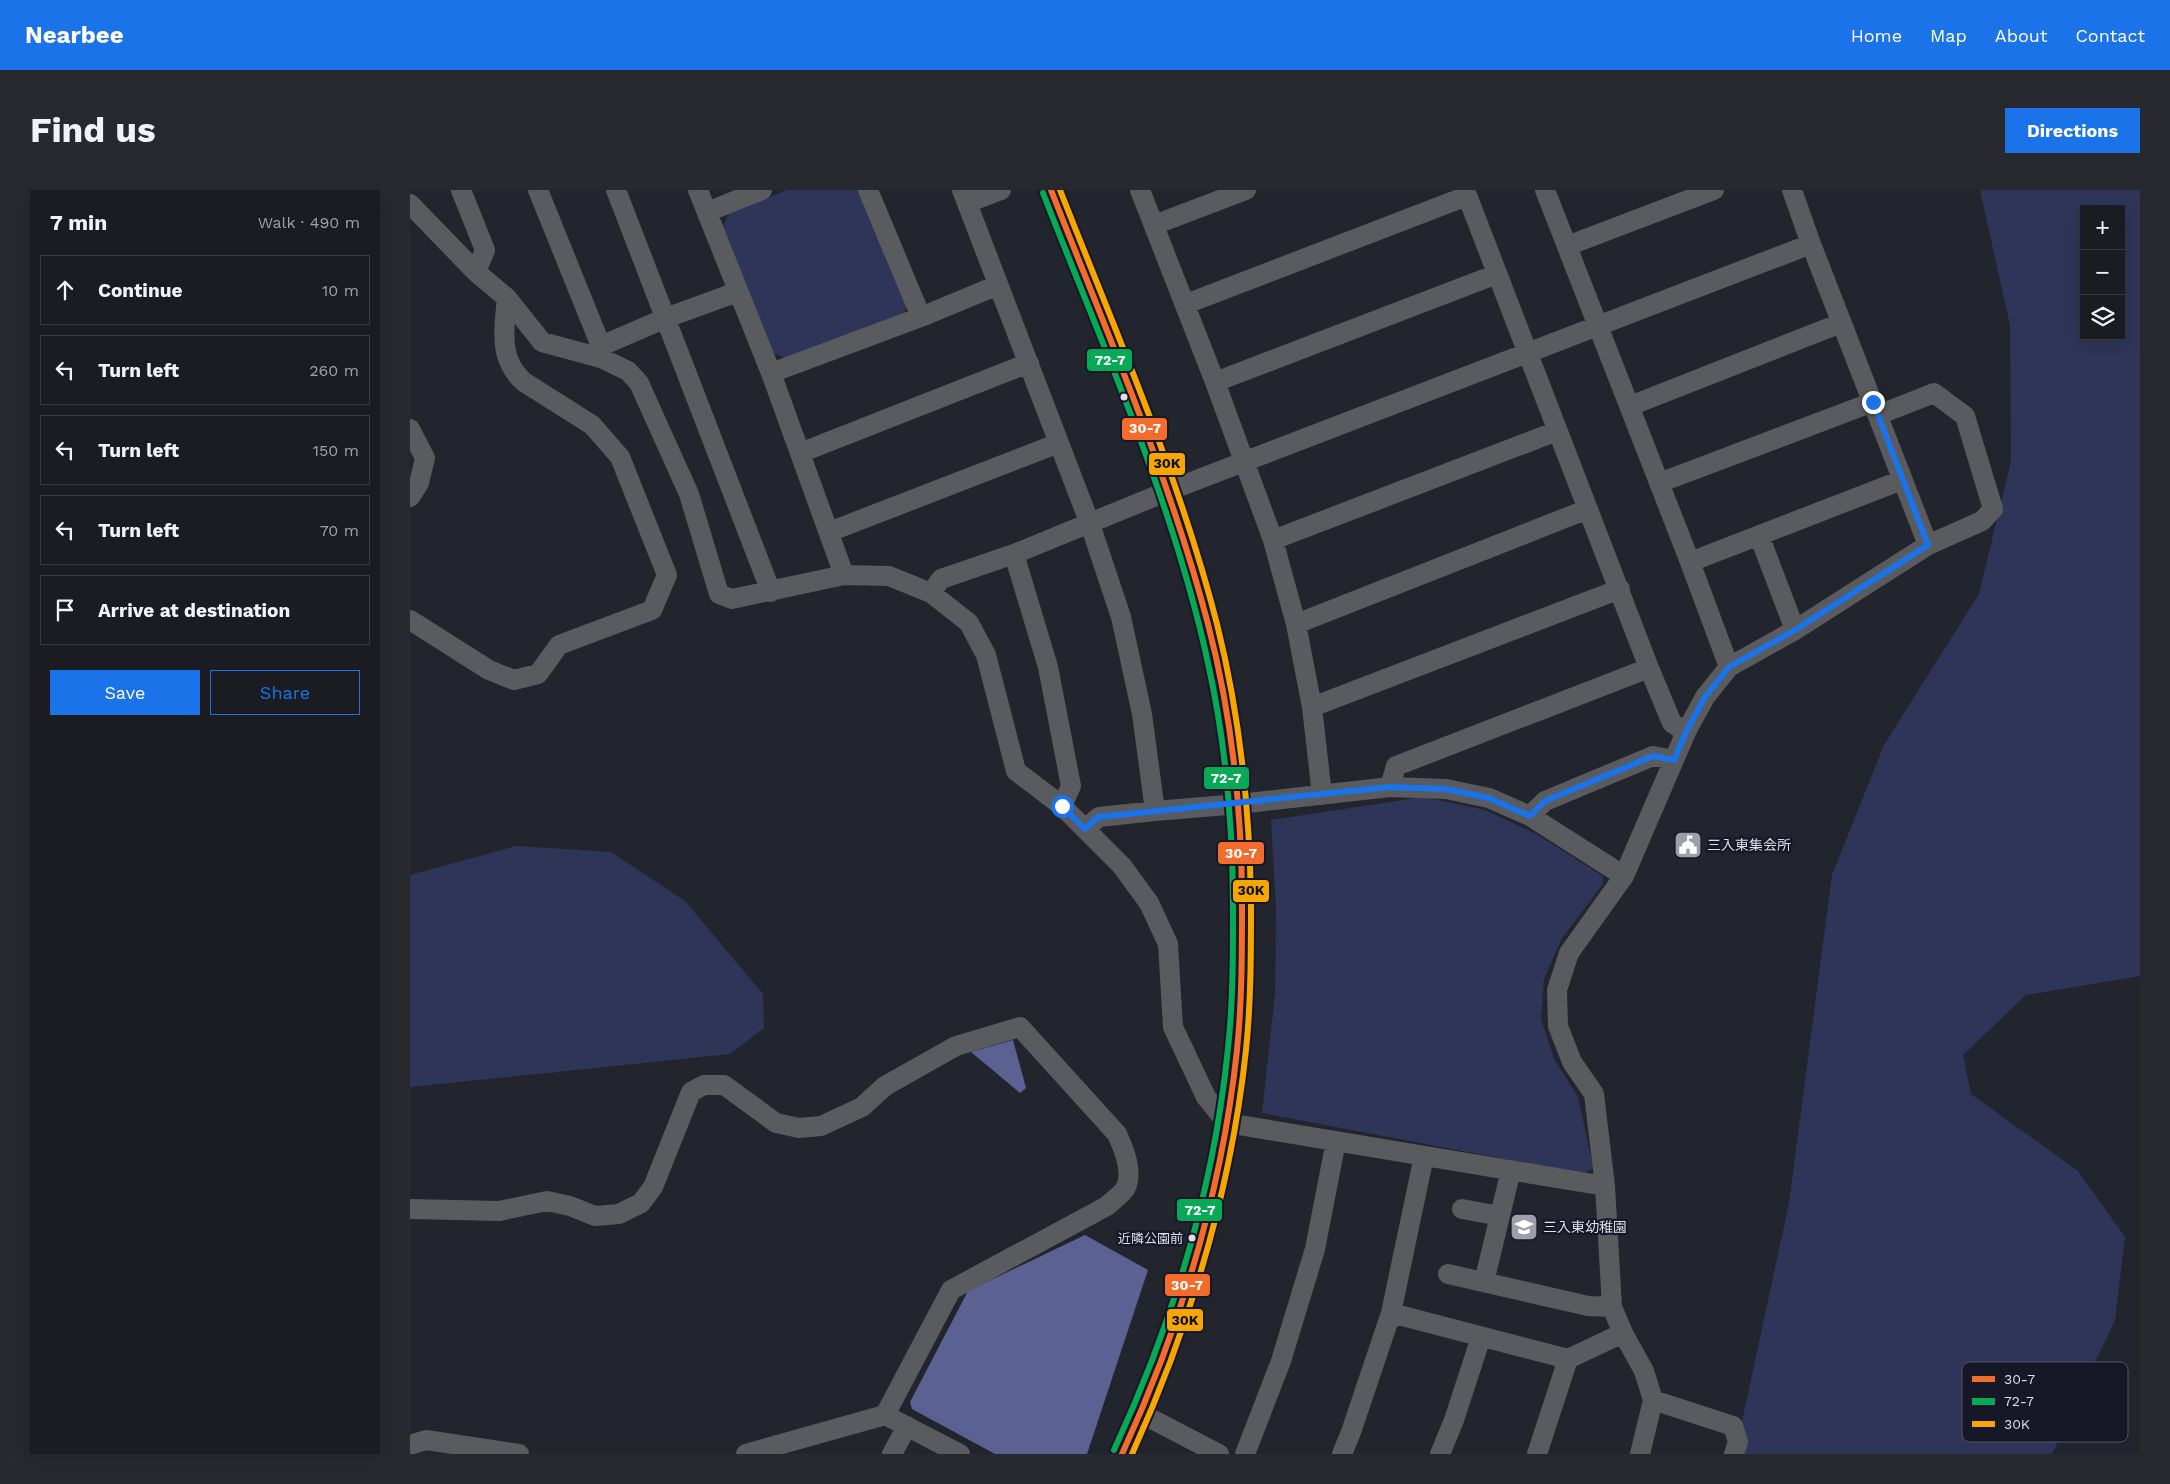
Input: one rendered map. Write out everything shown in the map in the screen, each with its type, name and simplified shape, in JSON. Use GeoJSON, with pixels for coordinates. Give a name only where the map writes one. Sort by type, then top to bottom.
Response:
{"type":"FeatureCollection","features":[{"type":"Feature","properties":{"kind":"street"},"geometry":{"type":"LineString","coordinates":[[461,190],[485,250],[476,272]]}},
{"type":"Feature","properties":{"kind":"street"},"geometry":{"type":"LineString","coordinates":[[538,190],[601,352]]}},
{"type":"Feature","properties":{"kind":"street"},"geometry":{"type":"LineString","coordinates":[[616,190],[771,592]]}},
{"type":"Feature","properties":{"kind":"street"},"geometry":{"type":"LineString","coordinates":[[698,190],[800,453],[844,575]]}},
{"type":"Feature","properties":{"kind":"street"},"geometry":{"type":"LineString","coordinates":[[706,212],[762,190]]}},
{"type":"Feature","properties":{"kind":"street"},"geometry":{"type":"LineString","coordinates":[[868,190],[921,317]]}},
{"type":"Feature","properties":{"kind":"street"},"geometry":{"type":"LineString","coordinates":[[1001,190],[964,196],[1090,524],[1121,617],[1142,714],[1155,811]]}},
{"type":"Feature","properties":{"kind":"street"},"geometry":{"type":"LineString","coordinates":[[1051,190],[1168,491],[1208,626],[1224,704],[1239,804],[1242,873],[1241,967],[1237,1047],[1228,1123],[1191,1276],[1168,1346],[1142,1414],[1122,1454]]}},
{"type":"Feature","properties":{"kind":"street"},"geometry":{"type":"LineString","coordinates":[[1140,190],[1216,382],[1273,540],[1296,624],[1312,707],[1322,794]]}},
{"type":"Feature","properties":{"kind":"street"},"geometry":{"type":"LineString","coordinates":[[1154,225],[1246,190]]}},
{"type":"Feature","properties":{"kind":"street"},"geometry":{"type":"LineString","coordinates":[[1545,190],[1630,406],[1729,667]]}},
{"type":"Feature","properties":{"kind":"street"},"geometry":{"type":"LineString","coordinates":[[1568,246],[1714,190]]}},
{"type":"Feature","properties":{"kind":"street"},"geometry":{"type":"LineString","coordinates":[[1792,190],[1841,323],[1928,545]]}},
{"type":"Feature","properties":{"kind":"street"},"geometry":{"type":"LineString","coordinates":[[1186,304],[1466,193],[1649,668],[1672,723],[1686,732]]}},
{"type":"Feature","properties":{"kind":"street"},"geometry":{"type":"LineString","coordinates":[[410,204],[476,272],[507,298],[542,342],[601,352],[628,371],[639,383],[689,494],[718,594],[732,600],[844,575],[889,576],[932,593],[969,623],[986,656],[1016,772],[1062,806],[1122,866],[1149,903],[1168,944],[1173,1027],[1206,1097],[1228,1123],[1605,1186]]}},
{"type":"Feature","properties":{"kind":"street"},"geometry":{"type":"LineString","coordinates":[[932,593],[941,579],[1014,554],[1168,491],[1811,244]]}},
{"type":"Feature","properties":{"kind":"street"},"geometry":{"type":"LineString","coordinates":[[1216,382],[1497,274]]}},
{"type":"Feature","properties":{"kind":"street"},"geometry":{"type":"LineString","coordinates":[[770,374],[921,317],[998,285]]}},
{"type":"Feature","properties":{"kind":"street"},"geometry":{"type":"LineString","coordinates":[[601,352],[666,318],[738,292]]}},
{"type":"Feature","properties":{"kind":"street"},"geometry":{"type":"LineString","coordinates":[[410,620],[489,670],[514,680],[538,674],[559,646],[652,610],[667,575],[620,457],[592,425],[524,382],[515,374],[503,344],[507,298]]}},
{"type":"Feature","properties":{"kind":"street"},"geometry":{"type":"LineString","coordinates":[[1630,406],[1841,323]]}},
{"type":"Feature","properties":{"kind":"street"},"geometry":{"type":"LineString","coordinates":[[800,453],[1029,363]]}},
{"type":"Feature","properties":{"kind":"street"},"geometry":{"type":"LineString","coordinates":[[1640,1454],[1653,1400],[1644,1371],[1623,1333],[1612,1307],[1605,1186],[1594,1094],[1572,1062],[1558,1026],[1557,990],[1569,953],[1624,876],[1686,732],[1705,697],[1729,667],[1795,630],[1928,545],[1982,521],[1993,509],[1965,416],[1934,393],[1875,408],[1659,483]]}},
{"type":"Feature","properties":{"kind":"street"},"geometry":{"type":"LineString","coordinates":[[410,429],[425,458],[419,483],[410,497]]}},
{"type":"Feature","properties":{"kind":"street"},"geometry":{"type":"LineString","coordinates":[[1273,540],[1557,431]]}},
{"type":"Feature","properties":{"kind":"street"},"geometry":{"type":"LineString","coordinates":[[829,532],[1059,443]]}},
{"type":"Feature","properties":{"kind":"street"},"geometry":{"type":"LineString","coordinates":[[1690,562],[1902,480]]}},
{"type":"Feature","properties":{"kind":"street"},"geometry":{"type":"LineString","coordinates":[[1296,624],[1588,509]]}},
{"type":"Feature","properties":{"kind":"street"},"geometry":{"type":"LineString","coordinates":[[1759,535],[1795,630]]}},
{"type":"Feature","properties":{"kind":"street"},"geometry":{"type":"LineString","coordinates":[[1014,554],[1048,667],[1071,786],[1062,806]]}},
{"type":"Feature","properties":{"kind":"street"},"geometry":{"type":"LineString","coordinates":[[1312,707],[1620,589]]}},
{"type":"Feature","properties":{"kind":"street"},"geometry":{"type":"LineString","coordinates":[[1390,787],[1396,766],[1649,668]]}},
{"type":"Feature","properties":{"kind":"street"},"geometry":{"type":"LineString","coordinates":[[1530,816],[1545,801],[1653,756],[1674,760]]}},
{"type":"Feature","properties":{"kind":"street"},"geometry":{"type":"LineString","coordinates":[[1085,829],[1098,817],[1390,787],[1446,789],[1489,798],[1530,816],[1624,876]]}},
{"type":"Feature","properties":{"kind":"street"},"geometry":{"type":"LineString","coordinates":[[410,1209],[498,1211],[547,1201],[570,1206],[595,1216],[619,1214],[641,1203],[653,1188],[691,1092],[704,1085],[724,1085],[776,1122],[799,1128],[821,1126],[862,1107],[886,1086],[956,1046],[1020,1027],[1117,1134],[1125,1151],[1128,1175],[1125,1189],[1107,1206],[951,1290],[885,1415],[784,1449],[746,1454]]}},
{"type":"Feature","properties":{"kind":"street"},"geometry":{"type":"LineString","coordinates":[[1245,1454],[1282,1361],[1315,1249],[1336,1141]]}},
{"type":"Feature","properties":{"kind":"street"},"geometry":{"type":"LineString","coordinates":[[1342,1454],[1391,1314],[1424,1156]]}},
{"type":"Feature","properties":{"kind":"street"},"geometry":{"type":"LineString","coordinates":[[1484,1282],[1510,1170]]}},
{"type":"Feature","properties":{"kind":"street"},"geometry":{"type":"LineString","coordinates":[[1462,1210],[1500,1216]]}},
{"type":"Feature","properties":{"kind":"street"},"geometry":{"type":"LineString","coordinates":[[1448,1274],[1588,1306],[1612,1307]]}},
{"type":"Feature","properties":{"kind":"street"},"geometry":{"type":"LineString","coordinates":[[1391,1314],[1568,1359],[1623,1333]]}},
{"type":"Feature","properties":{"kind":"street"},"geometry":{"type":"LineString","coordinates":[[1440,1454],[1454,1420],[1481,1337]]}},
{"type":"Feature","properties":{"kind":"street"},"geometry":{"type":"LineString","coordinates":[[1537,1454],[1568,1359]]}},
{"type":"Feature","properties":{"kind":"street"},"geometry":{"type":"LineString","coordinates":[[1653,1400],[1733,1426],[1738,1442],[1734,1454]]}},
{"type":"Feature","properties":{"kind":"street"},"geometry":{"type":"LineString","coordinates":[[1142,1414],[1219,1454]]}},
{"type":"Feature","properties":{"kind":"street"},"geometry":{"type":"LineString","coordinates":[[885,1415],[960,1454]]}},
{"type":"Feature","properties":{"kind":"street"},"geometry":{"type":"LineString","coordinates":[[892,1454],[907,1426]]}},
{"type":"Feature","properties":{"kind":"street"},"geometry":{"type":"LineString","coordinates":[[410,1445],[426,1440],[519,1454]]}},
{"type":"Feature","properties":{"kind":"shaded area"},"geometry":{"type":"Polygon","coordinates":[[[787,190],[863,190],[907,305],[903,315],[785,358],[773,353],[723,227],[728,214],[787,190]]]}},
{"type":"Feature","properties":{"kind":"shaded area"},"geometry":{"type":"Polygon","coordinates":[[[1980,190],[2140,190],[2140,976],[2026,995],[1963,1055],[1971,1094],[2078,1171],[2125,1237],[2115,1320],[2095,1362],[1962,1362],[1962,1442],[2058,1442],[2052,1454],[1735,1454],[1789,1203],[1832,875],[1884,745],[1979,594],[2011,461],[2010,325],[1980,190]]]}},
{"type":"Feature","properties":{"kind":"shaded area"},"geometry":{"type":"Polygon","coordinates":[[[1423,797],[1485,810],[1536,834],[1603,876],[1603,884],[1562,938],[1544,979],[1541,1019],[1554,1059],[1578,1097],[1593,1167],[1584,1174],[1262,1113],[1275,994],[1276,909],[1271,820],[1423,797]]]}},
{"type":"Feature","properties":{"kind":"shaded area"},"geometry":{"type":"Polygon","coordinates":[[[516,846],[611,852],[685,901],[763,994],[764,1028],[730,1054],[410,1087],[410,875],[516,846]]]}},
{"type":"Feature","properties":{"kind":"shaded area"},"geometry":{"type":"Polygon","coordinates":[[[1013,1040],[1026,1088],[1020,1093],[971,1052],[1013,1040]]]}},
{"type":"Feature","properties":{"kind":"shaded area"},"geometry":{"type":"Polygon","coordinates":[[[1085,1235],[1148,1270],[1087,1454],[995,1454],[912,1409],[910,1402],[968,1291],[1085,1235]]]}},
{"type":"Feature","properties":{"kind":"transit line","name":"30-7"},"geometry":{"type":"LineString","coordinates":[[1051,190],[1156,459],[1175,513],[1208,624],[1223,693],[1234,763],[1242,869],[1240,1014],[1230,1103],[1221,1155],[1210,1206],[1180,1307],[1163,1357],[1122,1454]]}},
{"type":"Feature","properties":{"kind":"transit line","name":"30K"},"geometry":{"type":"LineString","coordinates":[[1060,190],[1145,405],[1202,568],[1225,659],[1238,728],[1246,799],[1250,869],[1251,959],[1249,1014],[1239,1102],[1230,1154],[1219,1206],[1190,1307],[1153,1406],[1132,1454]]}},
{"type":"Feature","properties":{"kind":"transit line","name":"72-7"},"geometry":{"type":"LineString","coordinates":[[1043,193],[1135,425],[1176,543],[1193,603],[1214,694],[1224,755],[1232,849],[1233,945],[1231,1014],[1222,1101],[1213,1152],[1188,1254],[1172,1304],[1155,1353],[1114,1450]]}},
{"type":"Feature","properties":{"kind":"place","name":"三入東集会所"},"geometry":{"type":"Point","coordinates":[1688,845]}},
{"type":"Feature","properties":{"kind":"place","name":"三入東幼稚園"},"geometry":{"type":"Point","coordinates":[1524,1227]}},
{"type":"Feature","properties":{"kind":"place","name":"近隣公園前"},"geometry":{"type":"Point","coordinates":[1192,1238]}},
{"type":"Feature","properties":{"kind":"route"},"geometry":{"type":"LineString","coordinates":[[1062,806],[1085,829],[1098,817],[1390,787],[1446,789],[1489,798],[1530,816],[1545,801],[1653,756],[1674,760],[1686,732],[1705,697],[1729,667],[1795,630],[1928,545],[1873,402]]}}]}
